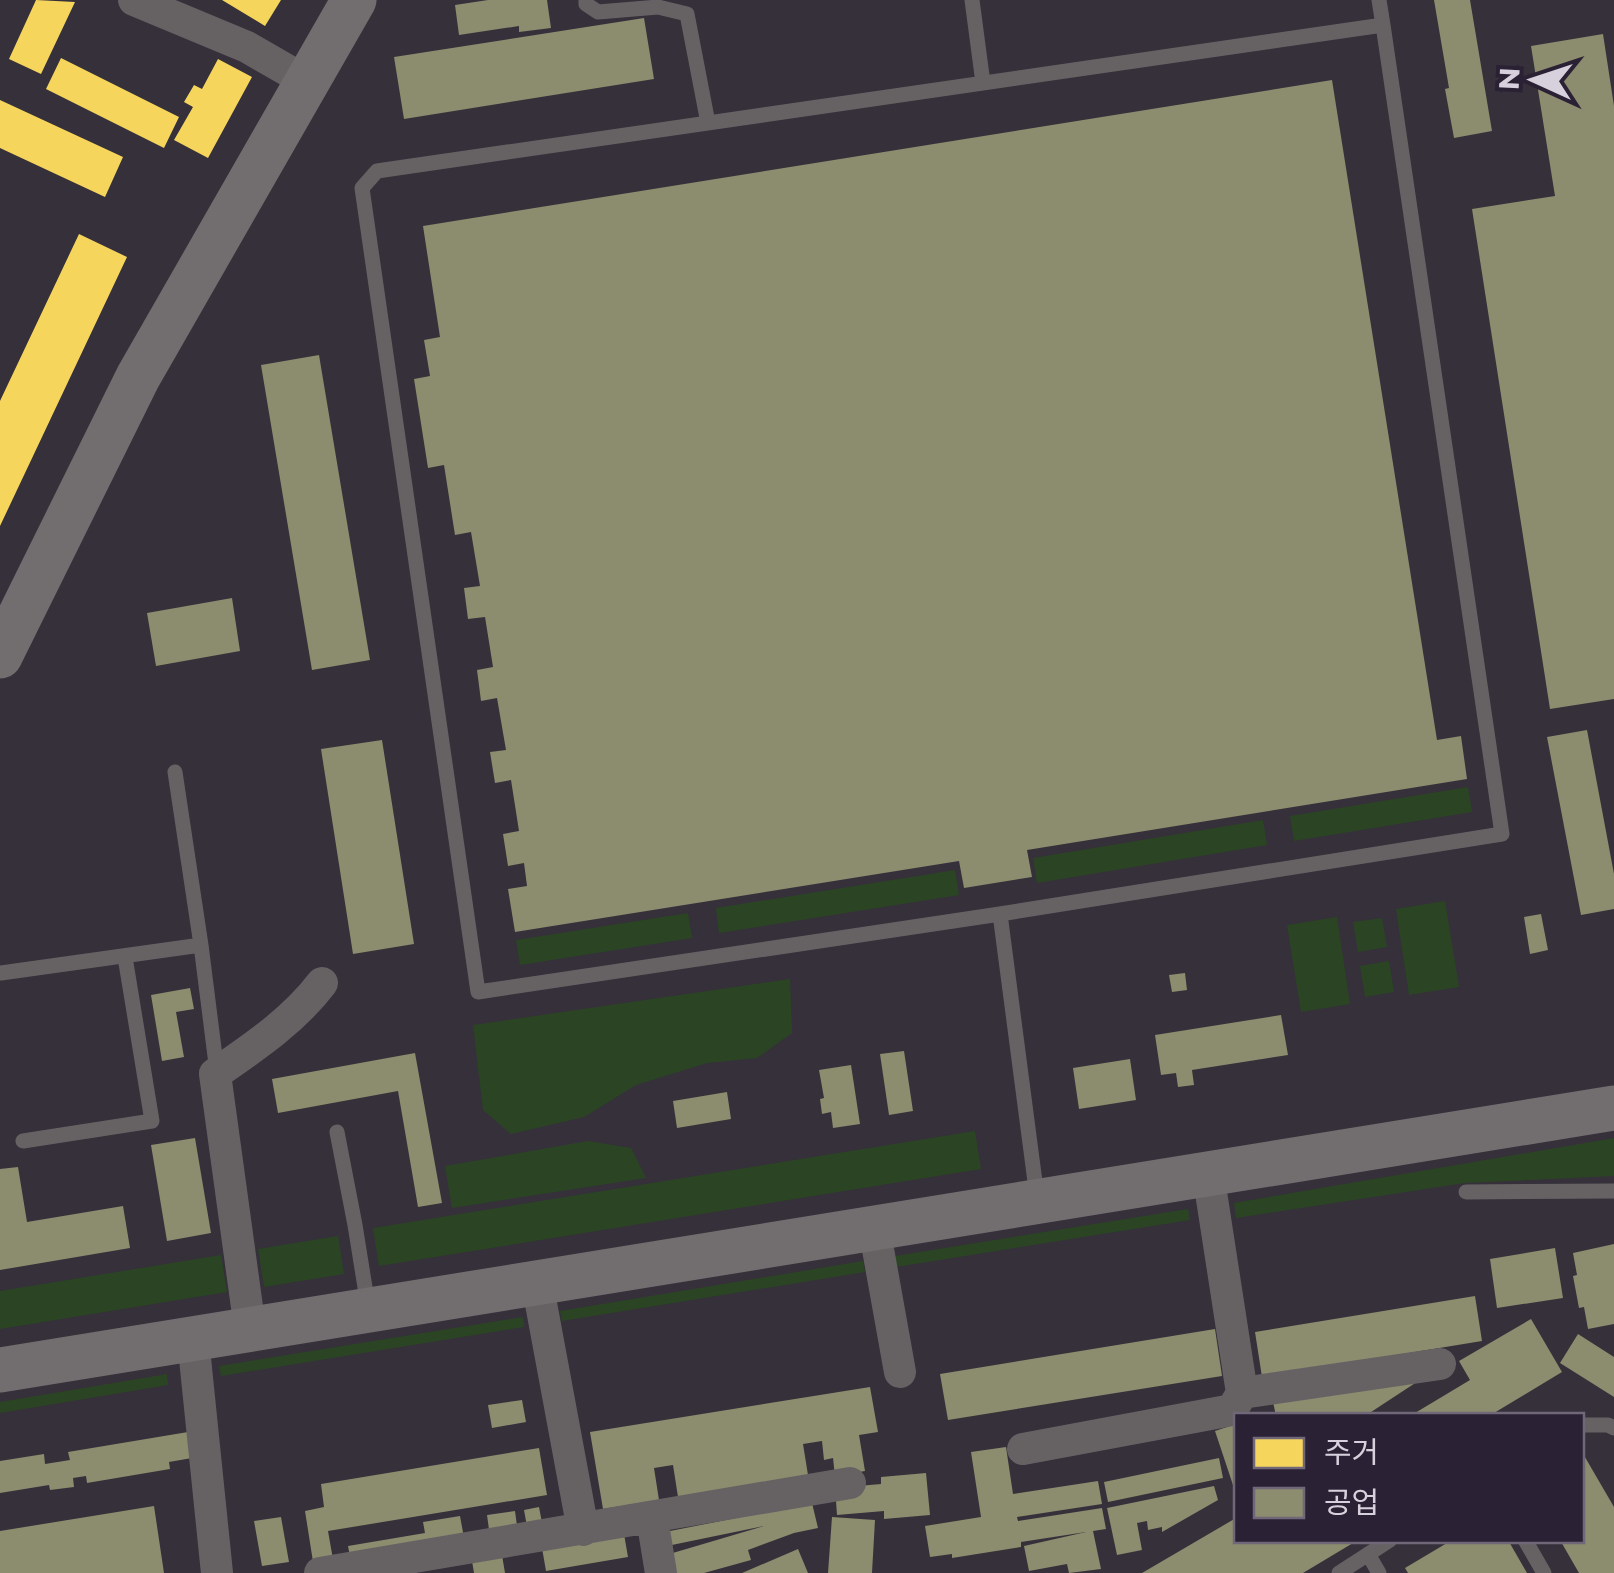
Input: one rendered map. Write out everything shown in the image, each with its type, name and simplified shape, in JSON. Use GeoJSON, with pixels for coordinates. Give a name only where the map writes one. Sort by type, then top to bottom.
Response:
{"type":"FeatureCollection","features":[{"type":"Feature","properties":{"kind":"main road"},"geometry":{"type":"LineString","coordinates":[[0,656],[138,377],[354,0]]}},
{"type":"Feature","properties":{"kind":"main road"},"geometry":{"type":"LineString","coordinates":[[0,1370],[1614,1108]]}},
{"type":"Feature","properties":{"kind":"street"},"geometry":{"type":"LineString","coordinates":[[134,0],[247,47],[306,81]]}},
{"type":"Feature","properties":{"kind":"street"},"geometry":{"type":"LineString","coordinates":[[250,1329],[215,1074],[305,1006],[322,983]]}},
{"type":"Feature","properties":{"kind":"street"},"geometry":{"type":"LineString","coordinates":[[1024,1449],[1232,1410],[1242,1393],[1208,1173]]}},
{"type":"Feature","properties":{"kind":"street"},"geometry":{"type":"LineString","coordinates":[[874,1227],[900,1372]]}},
{"type":"Feature","properties":{"kind":"street"},"geometry":{"type":"LineString","coordinates":[[537,1282],[582,1530]]}},
{"type":"Feature","properties":{"kind":"street"},"geometry":{"type":"LineString","coordinates":[[193,1338],[217,1573]]}},
{"type":"Feature","properties":{"kind":"street"},"geometry":{"type":"LineString","coordinates":[[1242,1393],[1440,1364]]}},
{"type":"Feature","properties":{"kind":"street"},"geometry":{"type":"LineString","coordinates":[[320,1573],[850,1483]]}},
{"type":"Feature","properties":{"kind":"street"},"geometry":{"type":"LineString","coordinates":[[652,1518],[661,1573]]}},
{"type":"Feature","properties":{"kind":"lane"},"geometry":{"type":"LineString","coordinates":[[586,0],[598,12],[658,6],[687,14],[708,123]]}},
{"type":"Feature","properties":{"kind":"lane"},"geometry":{"type":"LineString","coordinates":[[972,0],[983,83]]}},
{"type":"Feature","properties":{"kind":"lane"},"geometry":{"type":"LineString","coordinates":[[1379,0],[1383,25],[1502,834],[478,992],[362,188],[377,171],[1383,25]]}},
{"type":"Feature","properties":{"kind":"lane"},"geometry":{"type":"LineString","coordinates":[[176,772],[217,1072]]}},
{"type":"Feature","properties":{"kind":"lane"},"geometry":{"type":"LineString","coordinates":[[1000,914],[1038,1201]]}},
{"type":"Feature","properties":{"kind":"lane"},"geometry":{"type":"LineString","coordinates":[[1,973],[200,945]]}},
{"type":"Feature","properties":{"kind":"lane"},"geometry":{"type":"LineString","coordinates":[[23,1141],[152,1121],[126,957]]}},
{"type":"Feature","properties":{"kind":"lane"},"geometry":{"type":"LineString","coordinates":[[336,1132],[356,1225],[368,1310]]}},
{"type":"Feature","properties":{"kind":"lane"},"geometry":{"type":"LineString","coordinates":[[1466,1192],[1614,1191]]}},
{"type":"Feature","properties":{"kind":"lane"},"geometry":{"type":"LineString","coordinates":[[1584,1425],[1614,1428]]}},
{"type":"Feature","properties":{"kind":"lane"},"geometry":{"type":"LineString","coordinates":[[1339,1573],[1385,1543]]}},
{"type":"Feature","properties":{"kind":"lane"},"geometry":{"type":"LineString","coordinates":[[1527,1543],[1544,1573]]}},
{"type":"Feature","properties":{"kind":"lane"},"geometry":{"type":"LineString","coordinates":[[1368,1554],[1379,1573]]}},
{"type":"Feature","properties":{"kind":"green space"},"geometry":{"type":"Polygon","coordinates":[[[1468,787],[1472,812],[1294,841],[1290,816],[1468,787]]]}},
{"type":"Feature","properties":{"kind":"green space"},"geometry":{"type":"Polygon","coordinates":[[[1263,820],[1267,845],[1037,883],[1033,858],[1263,820]]]}},
{"type":"Feature","properties":{"kind":"green space"},"geometry":{"type":"Polygon","coordinates":[[[955,870],[959,895],[719,933],[716,908],[955,870]]]}},
{"type":"Feature","properties":{"kind":"green space"},"geometry":{"type":"Polygon","coordinates":[[[1445,901],[1459,987],[1409,995],[1396,909],[1445,901]]]}},
{"type":"Feature","properties":{"kind":"green space"},"geometry":{"type":"Polygon","coordinates":[[[688,913],[692,938],[520,965],[516,940],[688,913]]]}},
{"type":"Feature","properties":{"kind":"green space"},"geometry":{"type":"Polygon","coordinates":[[[1337,917],[1350,1004],[1301,1012],[1287,925],[1337,917]]]}},
{"type":"Feature","properties":{"kind":"green space"},"geometry":{"type":"Polygon","coordinates":[[[1382,918],[1387,947],[1358,952],[1353,922],[1382,918]]]}},
{"type":"Feature","properties":{"kind":"green space"},"geometry":{"type":"Polygon","coordinates":[[[1389,961],[1394,992],[1365,997],[1360,966],[1389,961]]]}},
{"type":"Feature","properties":{"kind":"green space"},"geometry":{"type":"Polygon","coordinates":[[[790,979],[792,1033],[757,1058],[707,1063],[636,1085],[584,1117],[511,1134],[483,1110],[473,1025],[790,979]]]}},
{"type":"Feature","properties":{"kind":"green space"},"geometry":{"type":"Polygon","coordinates":[[[975,1131],[981,1169],[379,1266],[373,1228],[975,1131]]]}},
{"type":"Feature","properties":{"kind":"green space"},"geometry":{"type":"Polygon","coordinates":[[[1614,1138],[1614,1176],[1465,1183],[1236,1218],[1234,1203],[1614,1138]]]}},
{"type":"Feature","properties":{"kind":"green space"},"geometry":{"type":"Polygon","coordinates":[[[588,1141],[631,1148],[646,1178],[452,1208],[445,1166],[588,1141]]]}},
{"type":"Feature","properties":{"kind":"green space"},"geometry":{"type":"Polygon","coordinates":[[[1188,1209],[1190,1220],[896,1267],[895,1256],[1188,1209]]]}},
{"type":"Feature","properties":{"kind":"green space"},"geometry":{"type":"Polygon","coordinates":[[[338,1236],[344,1274],[264,1287],[258,1249],[338,1236]]]}},
{"type":"Feature","properties":{"kind":"green space"},"geometry":{"type":"Polygon","coordinates":[[[221,1255],[227,1292],[0,1329],[0,1291],[221,1255]]]}},
{"type":"Feature","properties":{"kind":"green space"},"geometry":{"type":"Polygon","coordinates":[[[863,1261],[865,1272],[562,1321],[560,1311],[863,1261]]]}},
{"type":"Feature","properties":{"kind":"green space"},"geometry":{"type":"Polygon","coordinates":[[[523,1317],[524,1327],[221,1376],[219,1366],[523,1317]]]}},
{"type":"Feature","properties":{"kind":"green space"},"geometry":{"type":"Polygon","coordinates":[[[167,1374],[168,1385],[0,1413],[0,1402],[167,1374]]]}},
{"type":"Feature","properties":{"kind":"building: 주거"},"geometry":{"type":"Polygon","coordinates":[[[36,0],[75,2],[41,74],[9,59],[36,0]]]}},
{"type":"Feature","properties":{"kind":"building: 주거"},"geometry":{"type":"Polygon","coordinates":[[[222,0],[281,0],[265,26],[222,0]]]}},
{"type":"Feature","properties":{"kind":"building: 주거"},"geometry":{"type":"Polygon","coordinates":[[[61,58],[179,117],[164,148],[46,89],[61,58]]]}},
{"type":"Feature","properties":{"kind":"building: 주거"},"geometry":{"type":"Polygon","coordinates":[[[218,59],[252,77],[208,158],[174,140],[193,107],[184,102],[194,85],[202,89],[218,59]]]}},
{"type":"Feature","properties":{"kind":"building: 주거"},"geometry":{"type":"Polygon","coordinates":[[[0,100],[123,157],[105,197],[0,148],[0,100]]]}},
{"type":"Feature","properties":{"kind":"building: 주거"},"geometry":{"type":"Polygon","coordinates":[[[79,234],[127,257],[0,526],[0,401],[79,234]]]}},
{"type":"Feature","properties":{"kind":"building: 공업"},"geometry":{"type":"Polygon","coordinates":[[[488,0],[547,0],[551,28],[519,32],[519,26],[459,35],[455,5],[488,0]]]}},
{"type":"Feature","properties":{"kind":"building: 공업"},"geometry":{"type":"Polygon","coordinates":[[[1434,0],[1470,0],[1492,131],[1454,138],[1434,0]]]}},
{"type":"Feature","properties":{"kind":"building: 공업"},"geometry":{"type":"Polygon","coordinates":[[[644,18],[654,79],[404,119],[394,57],[644,18]]]}},
{"type":"Feature","properties":{"kind":"building: 공업"},"geometry":{"type":"Polygon","coordinates":[[[1603,34],[1614,106],[1614,699],[1550,709],[1472,209],[1555,196],[1531,46],[1603,34]]]}},
{"type":"Feature","properties":{"kind":"building: 공업"},"geometry":{"type":"Polygon","coordinates":[[[1332,80],[1437,740],[1461,736],[1467,779],[1027,850],[1032,877],[964,888],[959,861],[515,932],[508,889],[527,886],[524,863],[508,866],[503,834],[519,831],[511,780],[495,783],[490,752],[506,750],[497,698],[481,701],[477,670],[493,667],[485,617],[468,619],[464,588],[480,586],[471,532],[455,535],[444,465],[428,468],[414,379],[430,376],[424,340],[440,337],[423,226],[1332,80]]]}},
{"type":"Feature","properties":{"kind":"building: 공업"},"geometry":{"type":"Polygon","coordinates":[[[319,355],[370,660],[312,670],[261,365],[319,355]]]}},
{"type":"Feature","properties":{"kind":"building: 공업"},"geometry":{"type":"Polygon","coordinates":[[[232,598],[240,651],[156,666],[147,613],[232,598]]]}},
{"type":"Feature","properties":{"kind":"building: 공업"},"geometry":{"type":"Polygon","coordinates":[[[1587,730],[1614,874],[1614,909],[1581,915],[1547,737],[1587,730]]]}},
{"type":"Feature","properties":{"kind":"building: 공업"},"geometry":{"type":"Polygon","coordinates":[[[382,740],[414,944],[353,954],[321,749],[382,740]]]}},
{"type":"Feature","properties":{"kind":"building: 공업"},"geometry":{"type":"Polygon","coordinates":[[[1541,914],[1548,950],[1530,954],[1524,917],[1541,914]]]}},
{"type":"Feature","properties":{"kind":"building: 공업"},"geometry":{"type":"Polygon","coordinates":[[[1185,973],[1187,990],[1172,992],[1169,975],[1185,973]]]}},
{"type":"Feature","properties":{"kind":"building: 공업"},"geometry":{"type":"Polygon","coordinates":[[[190,988],[194,1009],[176,1012],[184,1057],[162,1061],[151,995],[190,988]]]}},
{"type":"Feature","properties":{"kind":"building: 공업"},"geometry":{"type":"Polygon","coordinates":[[[1281,1015],[1288,1055],[1192,1070],[1194,1085],[1178,1087],[1176,1073],[1161,1075],[1155,1035],[1281,1015]]]}},
{"type":"Feature","properties":{"kind":"building: 공업"},"geometry":{"type":"Polygon","coordinates":[[[904,1051],[913,1111],[889,1115],[880,1054],[904,1051]]]}},
{"type":"Feature","properties":{"kind":"building: 공업"},"geometry":{"type":"Polygon","coordinates":[[[415,1053],[442,1203],[418,1207],[398,1091],[278,1113],[272,1079],[415,1053]]]}},
{"type":"Feature","properties":{"kind":"building: 공업"},"geometry":{"type":"Polygon","coordinates":[[[1130,1059],[1136,1100],[1079,1109],[1073,1068],[1130,1059]]]}},
{"type":"Feature","properties":{"kind":"building: 공업"},"geometry":{"type":"Polygon","coordinates":[[[851,1065],[860,1124],[833,1128],[831,1112],[822,1114],[820,1099],[824,1098],[819,1070],[851,1065]]]}},
{"type":"Feature","properties":{"kind":"building: 공업"},"geometry":{"type":"Polygon","coordinates":[[[727,1092],[731,1119],[677,1128],[673,1101],[727,1092]]]}},
{"type":"Feature","properties":{"kind":"building: 공업"},"geometry":{"type":"Polygon","coordinates":[[[195,1138],[211,1233],[167,1241],[151,1145],[195,1138]]]}},
{"type":"Feature","properties":{"kind":"building: 공업"},"geometry":{"type":"Polygon","coordinates":[[[18,1167],[27,1222],[123,1206],[130,1248],[0,1270],[0,1169],[18,1167]]]}},
{"type":"Feature","properties":{"kind":"building: 공업"},"geometry":{"type":"Polygon","coordinates":[[[1614,1244],[1614,1324],[1588,1329],[1584,1307],[1579,1308],[1573,1253],[1614,1244]]]}},
{"type":"Feature","properties":{"kind":"building: 공업"},"geometry":{"type":"Polygon","coordinates":[[[1555,1248],[1563,1298],[1497,1308],[1490,1259],[1555,1248]]]}},
{"type":"Feature","properties":{"kind":"building: 공업"},"geometry":{"type":"Polygon","coordinates":[[[1475,1296],[1482,1341],[1262,1377],[1255,1332],[1475,1296]]]}},
{"type":"Feature","properties":{"kind":"building: 공업"},"geometry":{"type":"Polygon","coordinates":[[[1531,1319],[1562,1372],[1494,1413],[1415,1413],[1470,1380],[1459,1361],[1531,1319]]]}},
{"type":"Feature","properties":{"kind":"building: 공업"},"geometry":{"type":"Polygon","coordinates":[[[1215,1329],[1222,1376],[948,1420],[940,1374],[1215,1329]]]}},
{"type":"Feature","properties":{"kind":"building: 공업"},"geometry":{"type":"Polygon","coordinates":[[[1578,1334],[1614,1357],[1614,1397],[1560,1363],[1578,1334]]]}},
{"type":"Feature","properties":{"kind":"building: 공업"},"geometry":{"type":"Polygon","coordinates":[[[1429,1374],[1370,1413],[1275,1413],[1273,1402],[1429,1374]]]}},
{"type":"Feature","properties":{"kind":"building: 공업"},"geometry":{"type":"Polygon","coordinates":[[[870,1387],[878,1432],[859,1435],[865,1471],[835,1476],[833,1458],[824,1460],[822,1441],[803,1444],[808,1475],[678,1497],[673,1465],[654,1468],[659,1500],[603,1509],[590,1432],[870,1387]]]}},
{"type":"Feature","properties":{"kind":"building: 공업"},"geometry":{"type":"Polygon","coordinates":[[[522,1400],[526,1422],[492,1428],[488,1405],[522,1400]]]}},
{"type":"Feature","properties":{"kind":"building: 공업"},"geometry":{"type":"Polygon","coordinates":[[[1234,1425],[1234,1488],[1215,1431],[1234,1425]]]}},
{"type":"Feature","properties":{"kind":"building: 공업"},"geometry":{"type":"Polygon","coordinates":[[[188,1432],[192,1458],[169,1462],[170,1469],[87,1483],[86,1476],[73,1478],[74,1487],[50,1490],[49,1485],[0,1493],[0,1461],[44,1454],[45,1464],[70,1460],[68,1452],[188,1432]]]}},
{"type":"Feature","properties":{"kind":"building: 공업"},"geometry":{"type":"Polygon","coordinates":[[[1006,1447],[1013,1494],[1098,1481],[1102,1504],[1017,1517],[1018,1521],[1102,1508],[1106,1529],[1093,1531],[1101,1569],[1069,1573],[1067,1564],[1029,1571],[1024,1546],[1086,1532],[1021,1542],[1021,1547],[952,1558],[952,1554],[930,1557],[925,1526],[981,1517],[971,1452],[1006,1447]]]}},
{"type":"Feature","properties":{"kind":"building: 공업"},"geometry":{"type":"Polygon","coordinates":[[[539,1448],[547,1495],[328,1531],[334,1565],[314,1568],[305,1511],[324,1507],[321,1484],[539,1448]]]}},
{"type":"Feature","properties":{"kind":"building: 공업"},"geometry":{"type":"Polygon","coordinates":[[[1584,1455],[1614,1507],[1614,1573],[1579,1573],[1562,1543],[1584,1543],[1584,1455]]]}},
{"type":"Feature","properties":{"kind":"building: 공업"},"geometry":{"type":"Polygon","coordinates":[[[1219,1458],[1223,1478],[1108,1502],[1104,1482],[1219,1458]]]}},
{"type":"Feature","properties":{"kind":"building: 공업"},"geometry":{"type":"Polygon","coordinates":[[[926,1473],[930,1515],[884,1519],[884,1511],[837,1515],[835,1488],[881,1484],[881,1477],[926,1473]]]}},
{"type":"Feature","properties":{"kind":"building: 공업"},"geometry":{"type":"Polygon","coordinates":[[[1214,1486],[1218,1500],[1162,1532],[1162,1527],[1148,1530],[1147,1521],[1137,1523],[1142,1550],[1117,1555],[1107,1508],[1214,1486]]]}},
{"type":"Feature","properties":{"kind":"building: 공업"},"geometry":{"type":"Polygon","coordinates":[[[812,1503],[818,1528],[748,1550],[751,1560],[704,1573],[670,1573],[666,1555],[764,1526],[667,1546],[665,1532],[812,1503]]]}},
{"type":"Feature","properties":{"kind":"building: 공업"},"geometry":{"type":"Polygon","coordinates":[[[154,1506],[164,1573],[0,1573],[0,1531],[154,1506]]]}},
{"type":"Feature","properties":{"kind":"building: 공업"},"geometry":{"type":"Polygon","coordinates":[[[539,1507],[543,1528],[528,1532],[524,1510],[539,1507]]]}},
{"type":"Feature","properties":{"kind":"building: 공업"},"geometry":{"type":"Polygon","coordinates":[[[515,1511],[518,1533],[490,1537],[487,1515],[515,1511]]]}},
{"type":"Feature","properties":{"kind":"building: 공업"},"geometry":{"type":"Polygon","coordinates":[[[460,1516],[465,1543],[351,1562],[348,1546],[425,1533],[423,1522],[460,1516]]]}},
{"type":"Feature","properties":{"kind":"building: 공업"},"geometry":{"type":"Polygon","coordinates":[[[281,1517],[289,1562],[262,1566],[254,1521],[281,1517]]]}},
{"type":"Feature","properties":{"kind":"building: 공업"},"geometry":{"type":"Polygon","coordinates":[[[832,1517],[875,1520],[872,1573],[828,1573],[832,1517]]]}},
{"type":"Feature","properties":{"kind":"building: 공업"},"geometry":{"type":"Polygon","coordinates":[[[1234,1519],[1234,1543],[1353,1543],[1303,1573],[1142,1573],[1234,1519]]]}},
{"type":"Feature","properties":{"kind":"building: 공업"},"geometry":{"type":"Polygon","coordinates":[[[624,1534],[628,1557],[546,1571],[542,1548],[624,1534]]]}},
{"type":"Feature","properties":{"kind":"building: 공업"},"geometry":{"type":"Polygon","coordinates":[[[1447,1543],[1510,1543],[1527,1573],[1408,1573],[1405,1568],[1447,1543]]]}},
{"type":"Feature","properties":{"kind":"building: 공업"},"geometry":{"type":"Polygon","coordinates":[[[798,1549],[808,1573],[742,1573],[798,1549]]]}},
{"type":"Feature","properties":{"kind":"building: 공업"},"geometry":{"type":"Polygon","coordinates":[[[502,1555],[505,1573],[474,1573],[472,1561],[502,1555]]]}}]}
